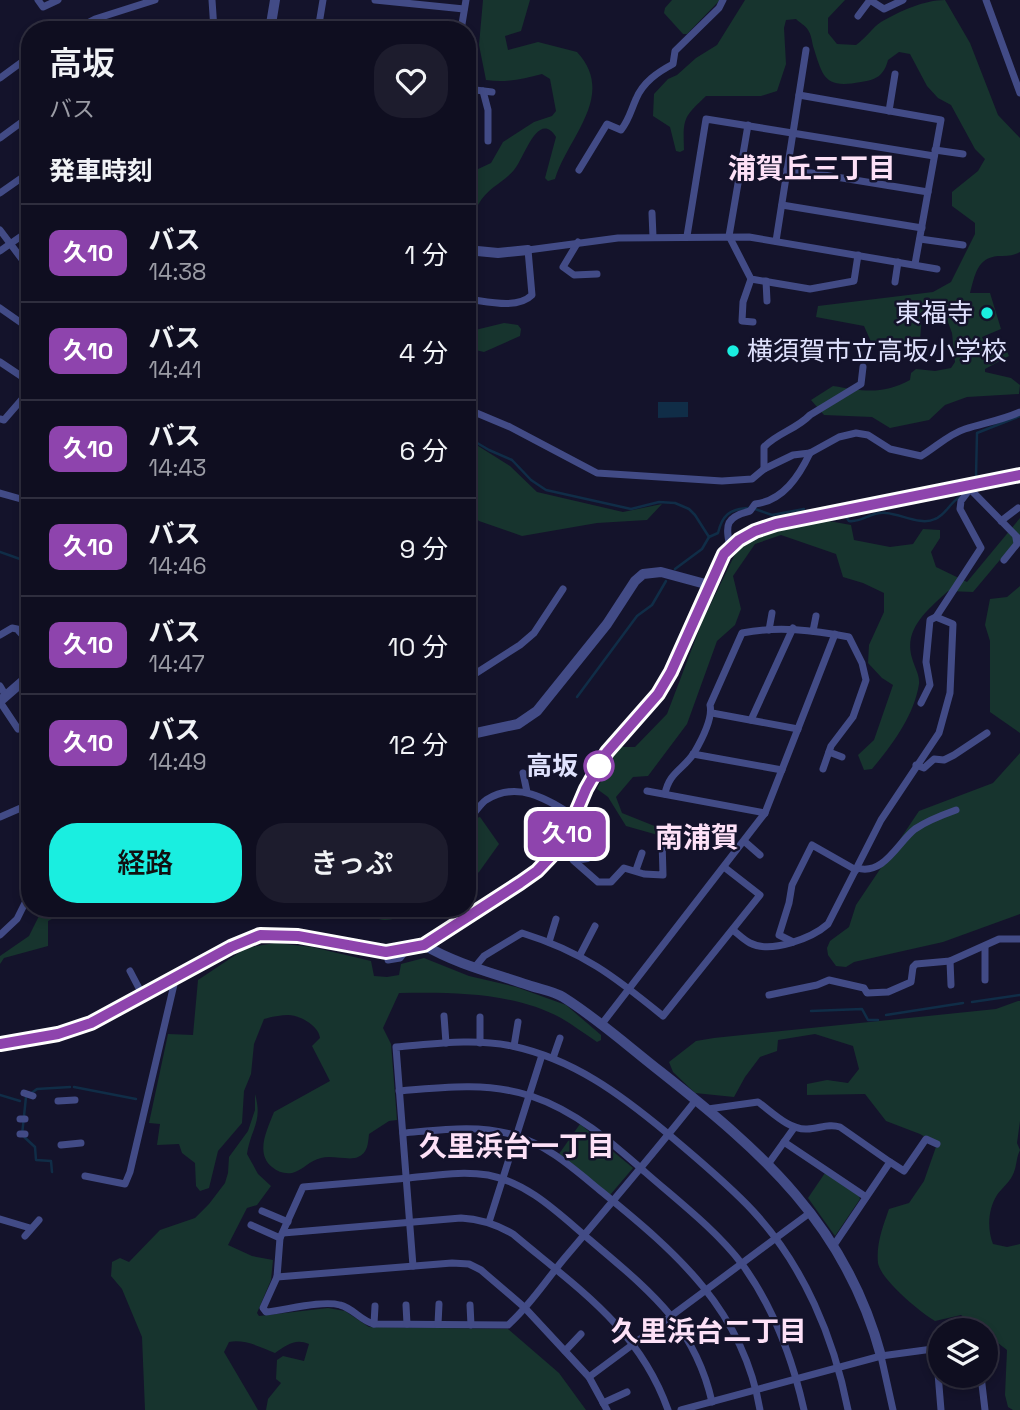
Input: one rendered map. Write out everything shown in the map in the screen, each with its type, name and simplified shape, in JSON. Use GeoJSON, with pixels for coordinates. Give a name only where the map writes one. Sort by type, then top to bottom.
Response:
{"type":"FeatureCollection","features":[{"type":"Feature","properties":{"kind":"main road"},"geometry":{"type":"LineString","coordinates":[[476,911],[537,871],[559,848],[607,752],[644,711],[671,672],[720,561],[730,547],[766,526],[1020,475]]}},
{"type":"Feature","properties":{"kind":"main road"},"geometry":{"type":"LineString","coordinates":[[0,1044],[73,1030],[239,943],[260,935],[298,936],[386,952],[424,945],[467,917]]}},
{"type":"Feature","properties":{"kind":"street"},"geometry":{"type":"LineString","coordinates":[[38,0],[43,7],[58,0]]}},
{"type":"Feature","properties":{"kind":"street"},"geometry":{"type":"LineString","coordinates":[[91,21],[155,0]]}},
{"type":"Feature","properties":{"kind":"street"},"geometry":{"type":"LineString","coordinates":[[212,0],[213,21]]}},
{"type":"Feature","properties":{"kind":"street"},"geometry":{"type":"LineString","coordinates":[[272,21],[275,0]]}},
{"type":"Feature","properties":{"kind":"street"},"geometry":{"type":"LineString","coordinates":[[320,21],[323,0]]}},
{"type":"Feature","properties":{"kind":"street"},"geometry":{"type":"LineString","coordinates":[[375,0],[464,9]]}},
{"type":"Feature","properties":{"kind":"street"},"geometry":{"type":"LineString","coordinates":[[462,21],[466,0]]}},
{"type":"Feature","properties":{"kind":"street"},"geometry":{"type":"LineString","coordinates":[[579,170],[607,124],[621,130],[629,119],[643,86],[653,76],[673,64],[675,51],[719,8],[723,0]]}},
{"type":"Feature","properties":{"kind":"street"},"geometry":{"type":"LineString","coordinates":[[858,16],[870,0],[884,9],[903,0]]}},
{"type":"Feature","properties":{"kind":"street"},"geometry":{"type":"LineString","coordinates":[[986,0],[1020,93]]}},
{"type":"Feature","properties":{"kind":"street"},"geometry":{"type":"LineString","coordinates":[[776,242],[806,50]]}},
{"type":"Feature","properties":{"kind":"street"},"geometry":{"type":"LineString","coordinates":[[0,78],[21,63]]}},
{"type":"Feature","properties":{"kind":"street"},"geometry":{"type":"LineString","coordinates":[[889,111],[895,74]]}},
{"type":"Feature","properties":{"kind":"street"},"geometry":{"type":"LineString","coordinates":[[476,90],[492,92]]}},
{"type":"Feature","properties":{"kind":"street"},"geometry":{"type":"LineString","coordinates":[[482,91],[488,110],[488,141]]}},
{"type":"Feature","properties":{"kind":"street"},"geometry":{"type":"LineString","coordinates":[[799,95],[941,120],[915,264]]}},
{"type":"Feature","properties":{"kind":"street"},"geometry":{"type":"LineString","coordinates":[[687,236],[706,119],[935,153],[963,154]]}},
{"type":"Feature","properties":{"kind":"street"},"geometry":{"type":"LineString","coordinates":[[0,138],[21,123]]}},
{"type":"Feature","properties":{"kind":"street"},"geometry":{"type":"LineString","coordinates":[[748,125],[729,236],[751,279],[743,302],[741,321],[753,322]]}},
{"type":"Feature","properties":{"kind":"street"},"geometry":{"type":"LineString","coordinates":[[488,129],[498,129]]}},
{"type":"Feature","properties":{"kind":"street"},"geometry":{"type":"LineString","coordinates":[[787,169],[928,192]]}},
{"type":"Feature","properties":{"kind":"street"},"geometry":{"type":"LineString","coordinates":[[0,193],[21,178]]}},
{"type":"Feature","properties":{"kind":"street"},"geometry":{"type":"LineString","coordinates":[[782,205],[922,228]]}},
{"type":"Feature","properties":{"kind":"street"},"geometry":{"type":"LineString","coordinates":[[652,213],[653,237]]}},
{"type":"Feature","properties":{"kind":"street"},"geometry":{"type":"LineString","coordinates":[[0,230],[21,258]]}},
{"type":"Feature","properties":{"kind":"street"},"geometry":{"type":"LineString","coordinates":[[476,251],[498,253],[578,242],[653,237],[729,236],[749,237],[937,269]]}},
{"type":"Feature","properties":{"kind":"street"},"geometry":{"type":"LineString","coordinates":[[0,251],[21,237]]}},
{"type":"Feature","properties":{"kind":"street"},"geometry":{"type":"LineString","coordinates":[[920,239],[963,245]]}},
{"type":"Feature","properties":{"kind":"street"},"geometry":{"type":"LineString","coordinates":[[578,242],[563,267],[574,275],[597,274]]}},
{"type":"Feature","properties":{"kind":"street"},"geometry":{"type":"LineString","coordinates":[[476,300],[526,301],[531,295],[528,250]]}},
{"type":"Feature","properties":{"kind":"street"},"geometry":{"type":"LineString","coordinates":[[751,279],[810,289],[854,281],[858,255]]}},
{"type":"Feature","properties":{"kind":"street"},"geometry":{"type":"LineString","coordinates":[[895,282],[898,262]]}},
{"type":"Feature","properties":{"kind":"street"},"geometry":{"type":"LineString","coordinates":[[766,281],[767,301]]}},
{"type":"Feature","properties":{"kind":"street"},"geometry":{"type":"LineString","coordinates":[[0,309],[21,323]]}},
{"type":"Feature","properties":{"kind":"street"},"geometry":{"type":"LineString","coordinates":[[0,362],[21,376]]}},
{"type":"Feature","properties":{"kind":"street"},"geometry":{"type":"LineString","coordinates":[[764,469],[764,447],[772,438],[861,384],[863,367]]}},
{"type":"Feature","properties":{"kind":"street"},"geometry":{"type":"LineString","coordinates":[[0,419],[4,420],[21,400]]}},
{"type":"Feature","properties":{"kind":"street"},"geometry":{"type":"LineString","coordinates":[[476,413],[597,473],[722,481],[752,479],[764,469],[793,455],[810,453],[839,437],[856,433],[868,435],[890,449],[921,456],[965,429],[996,422],[1020,412]]}},
{"type":"Feature","properties":{"kind":"street"},"geometry":{"type":"LineString","coordinates":[[730,547],[728,523],[735,516],[753,508],[755,504],[775,500],[802,469],[810,453]]}},
{"type":"Feature","properties":{"kind":"street"},"geometry":{"type":"LineString","coordinates":[[776,485],[783,492]]}},
{"type":"Feature","properties":{"kind":"street"},"geometry":{"type":"LineString","coordinates":[[921,703],[930,685],[926,662],[930,620],[936,617],[981,548],[960,509],[961,501],[970,487],[1018,539],[1004,560]]}},
{"type":"Feature","properties":{"kind":"street"},"geometry":{"type":"LineString","coordinates":[[0,493],[21,499]]}},
{"type":"Feature","properties":{"kind":"street"},"geometry":{"type":"LineString","coordinates":[[1001,521],[1017,508]]}},
{"type":"Feature","properties":{"kind":"street"},"geometry":{"type":"LineString","coordinates":[[476,733],[518,724],[537,711],[607,624],[635,581],[643,574],[661,572],[709,585]]}},
{"type":"Feature","properties":{"kind":"street"},"geometry":{"type":"LineString","coordinates":[[476,673],[520,645],[534,632],[563,589]]}},
{"type":"Feature","properties":{"kind":"street"},"geometry":{"type":"LineString","coordinates":[[769,630],[772,613]]}},
{"type":"Feature","properties":{"kind":"street"},"geometry":{"type":"LineString","coordinates":[[813,631],[816,616]]}},
{"type":"Feature","properties":{"kind":"street"},"geometry":{"type":"LineString","coordinates":[[733,930],[749,943],[758,946],[794,942],[816,933],[828,924],[857,869],[865,847],[939,733],[950,693],[953,624],[936,617]]}},
{"type":"Feature","properties":{"kind":"street"},"geometry":{"type":"LineString","coordinates":[[0,635],[12,628],[21,633]]}},
{"type":"Feature","properties":{"kind":"street"},"geometry":{"type":"LineString","coordinates":[[751,720],[793,628]]}},
{"type":"Feature","properties":{"kind":"street"},"geometry":{"type":"LineString","coordinates":[[665,794],[667,780],[693,754],[712,712],[710,705],[742,633],[793,628],[849,637],[862,663],[866,680],[872,687]]}},
{"type":"Feature","properties":{"kind":"street"},"geometry":{"type":"LineString","coordinates":[[601,1025],[765,813],[835,634]]}},
{"type":"Feature","properties":{"kind":"street"},"geometry":{"type":"LineString","coordinates":[[823,769],[829,752],[853,717],[866,680]]}},
{"type":"Feature","properties":{"kind":"street"},"geometry":{"type":"LineString","coordinates":[[2,700],[21,683]]}},
{"type":"Feature","properties":{"kind":"street"},"geometry":{"type":"LineString","coordinates":[[0,686],[2,700],[18,729]]}},
{"type":"Feature","properties":{"kind":"street"},"geometry":{"type":"LineString","coordinates":[[712,712],[798,729]]}},
{"type":"Feature","properties":{"kind":"street"},"geometry":{"type":"LineString","coordinates":[[853,717],[863,720]]}},
{"type":"Feature","properties":{"kind":"street"},"geometry":{"type":"LineString","coordinates":[[916,765],[924,768],[934,760],[944,760],[987,733]]}},
{"type":"Feature","properties":{"kind":"street"},"geometry":{"type":"LineString","coordinates":[[829,752],[842,757]]}},
{"type":"Feature","properties":{"kind":"street"},"geometry":{"type":"LineString","coordinates":[[693,754],[782,770]]}},
{"type":"Feature","properties":{"kind":"street"},"geometry":{"type":"LineString","coordinates":[[523,773],[527,792]]}},
{"type":"Feature","properties":{"kind":"street"},"geometry":{"type":"LineString","coordinates":[[476,810],[484,801],[505,791],[527,792],[577,811],[584,808],[601,835],[599,846],[590,858],[581,860],[559,848]]}},
{"type":"Feature","properties":{"kind":"street"},"geometry":{"type":"LineString","coordinates":[[647,791],[765,813]]}},
{"type":"Feature","properties":{"kind":"street"},"geometry":{"type":"LineString","coordinates":[[0,817],[21,808]]}},
{"type":"Feature","properties":{"kind":"street"},"geometry":{"type":"LineString","coordinates":[[794,942],[779,935],[792,885],[812,845],[857,869],[869,869],[892,856],[912,831],[926,821],[956,810]]}},
{"type":"Feature","properties":{"kind":"street"},"geometry":{"type":"LineString","coordinates":[[573,857],[573,860],[598,882],[611,882],[624,868],[644,874],[663,875],[662,840]]}},
{"type":"Feature","properties":{"kind":"street"},"geometry":{"type":"LineString","coordinates":[[744,841],[760,855]]}},
{"type":"Feature","properties":{"kind":"street"},"geometry":{"type":"LineString","coordinates":[[636,870],[642,853]]}},
{"type":"Feature","properties":{"kind":"street"},"geometry":{"type":"LineString","coordinates":[[475,967],[484,956],[522,933],[580,955],[601,967],[663,1016],[760,895],[724,867]]}},
{"type":"Feature","properties":{"kind":"street"},"geometry":{"type":"LineString","coordinates":[[0,935],[17,919],[21,911]]}},
{"type":"Feature","properties":{"kind":"street"},"geometry":{"type":"LineString","coordinates":[[549,942],[556,919]]}},
{"type":"Feature","properties":{"kind":"street"},"geometry":{"type":"LineString","coordinates":[[580,955],[595,926]]}},
{"type":"Feature","properties":{"kind":"street"},"geometry":{"type":"LineString","coordinates":[[768,995],[829,980],[864,988],[867,993],[888,992],[911,982],[912,970],[916,964],[950,961],[999,939],[1020,939]]}},
{"type":"Feature","properties":{"kind":"street"},"geometry":{"type":"LineString","coordinates":[[424,945],[475,967],[561,996],[708,1109],[769,1163],[811,1212],[834,1245],[863,1301],[881,1356],[893,1410]]}},
{"type":"Feature","properties":{"kind":"street"},"geometry":{"type":"LineString","coordinates":[[985,946],[985,980]]}},
{"type":"Feature","properties":{"kind":"street"},"geometry":{"type":"LineString","coordinates":[[388,960],[400,958],[408,948]]}},
{"type":"Feature","properties":{"kind":"street"},"geometry":{"type":"LineString","coordinates":[[950,961],[951,985]]}},
{"type":"Feature","properties":{"kind":"street"},"geometry":{"type":"LineString","coordinates":[[130,971],[142,994]]}},
{"type":"Feature","properties":{"kind":"street"},"geometry":{"type":"LineString","coordinates":[[85,1176],[125,1184],[133,1161],[176,976]]}},
{"type":"Feature","properties":{"kind":"street"},"geometry":{"type":"LineString","coordinates":[[444,1016],[446,1043]]}},
{"type":"Feature","properties":{"kind":"street"},"geometry":{"type":"LineString","coordinates":[[480,1042],[481,1017]]}},
{"type":"Feature","properties":{"kind":"street"},"geometry":{"type":"LineString","coordinates":[[514,1046],[518,1022]]}},
{"type":"Feature","properties":{"kind":"street"},"geometry":{"type":"LineString","coordinates":[[553,1058],[560,1038]]}},
{"type":"Feature","properties":{"kind":"street"},"geometry":{"type":"LineString","coordinates":[[413,1266],[396,1047],[480,1042],[514,1046],[553,1058],[582,1070],[605,1084],[668,1135],[735,1193],[775,1239],[812,1299],[839,1368],[848,1410]]}},
{"type":"Feature","properties":{"kind":"street"},"geometry":{"type":"LineString","coordinates":[[489,1222],[542,1055]]}},
{"type":"Feature","properties":{"kind":"street"},"geometry":{"type":"LineString","coordinates":[[399,1091],[479,1086],[530,1095],[579,1119],[714,1233],[741,1264],[776,1321],[797,1379],[804,1410]]}},
{"type":"Feature","properties":{"kind":"street"},"geometry":{"type":"LineString","coordinates":[[58,1101],[75,1100]]}},
{"type":"Feature","properties":{"kind":"street"},"geometry":{"type":"LineString","coordinates":[[696,1100],[641,1169],[613,1201],[584,1235],[555,1269],[508,1325],[374,1324],[359,1318],[348,1308],[331,1304],[266,1312],[263,1308],[277,1277],[282,1236],[303,1187],[462,1173],[502,1179],[546,1202],[584,1235],[633,1276],[671,1317],[694,1354],[712,1402]]}},
{"type":"Feature","properties":{"kind":"street"},"geometry":{"type":"LineString","coordinates":[[708,1109],[758,1102],[794,1128],[808,1129],[832,1124],[904,1171],[926,1139],[937,1144]]}},
{"type":"Feature","properties":{"kind":"street"},"geometry":{"type":"LineString","coordinates":[[832,1124],[839,1115]]}},
{"type":"Feature","properties":{"kind":"street"},"geometry":{"type":"LineString","coordinates":[[769,1163],[794,1128]]}},
{"type":"Feature","properties":{"kind":"street"},"geometry":{"type":"LineString","coordinates":[[403,1133],[489,1130],[515,1135],[566,1162],[679,1258],[708,1290],[742,1349],[760,1410]]}},
{"type":"Feature","properties":{"kind":"street"},"geometry":{"type":"LineString","coordinates":[[784,1142],[866,1197]]}},
{"type":"Feature","properties":{"kind":"street"},"geometry":{"type":"LineString","coordinates":[[61,1145],[81,1143]]}},
{"type":"Feature","properties":{"kind":"street"},"geometry":{"type":"LineString","coordinates":[[834,1245],[890,1162]]}},
{"type":"Feature","properties":{"kind":"street"},"geometry":{"type":"LineString","coordinates":[[262,1211],[288,1222]]}},
{"type":"Feature","properties":{"kind":"street"},"geometry":{"type":"LineString","coordinates":[[589,1377],[811,1212]]}},
{"type":"Feature","properties":{"kind":"street"},"geometry":{"type":"LineString","coordinates":[[251,1225],[282,1236],[461,1218],[489,1222],[513,1234],[613,1320],[634,1344],[660,1388],[668,1410]]}},
{"type":"Feature","properties":{"kind":"street"},"geometry":{"type":"LineString","coordinates":[[0,1219],[27,1232],[39,1220]]}},
{"type":"Feature","properties":{"kind":"street"},"geometry":{"type":"LineString","coordinates":[[277,1277],[452,1263],[469,1264],[481,1270],[524,1307],[589,1377],[605,1406],[627,1392]]}},
{"type":"Feature","properties":{"kind":"street"},"geometry":{"type":"LineString","coordinates":[[438,1324],[439,1304]]}},
{"type":"Feature","properties":{"kind":"street"},"geometry":{"type":"LineString","coordinates":[[406,1305],[407,1324]]}},
{"type":"Feature","properties":{"kind":"street"},"geometry":{"type":"LineString","coordinates":[[470,1305],[471,1325]]}},
{"type":"Feature","properties":{"kind":"street"},"geometry":{"type":"LineString","coordinates":[[374,1324],[375,1306]]}},
{"type":"Feature","properties":{"kind":"street"},"geometry":{"type":"LineString","coordinates":[[565,1351],[581,1334]]}},
{"type":"Feature","properties":{"kind":"street"},"geometry":{"type":"LineString","coordinates":[[681,1410],[881,1356],[928,1350]]}},
{"type":"Feature","properties":{"kind":"street"},"geometry":{"type":"LineString","coordinates":[[940,1388],[941,1410]]}},
{"type":"Feature","properties":{"kind":"street"},"geometry":{"type":"LineString","coordinates":[[983,1388],[985,1410]]}},
{"type":"Feature","properties":{"kind":"green space"},"geometry":{"type":"Polygon","coordinates":[[[483,0],[530,0],[521,31],[505,36],[508,50],[538,42],[577,52],[588,68],[592,84],[586,116],[555,179],[548,181],[545,178],[556,137],[549,130],[543,129],[532,139],[514,170],[486,194],[478,205],[476,170],[491,163],[503,142],[534,122],[552,116],[556,111],[550,79],[542,74],[507,81],[486,80],[479,45],[483,0]]]}},
{"type":"Feature","properties":{"kind":"green space"},"geometry":{"type":"Polygon","coordinates":[[[672,0],[720,0],[687,34],[683,34],[664,13],[672,0]]]}},
{"type":"Feature","properties":{"kind":"green space"},"geometry":{"type":"Polygon","coordinates":[[[745,0],[845,0],[828,18],[828,33],[837,44],[856,45],[878,24],[896,14],[921,4],[945,0],[970,43],[998,115],[1020,138],[1020,252],[985,260],[978,268],[970,293],[990,293],[1001,329],[982,337],[989,353],[1005,347],[1009,356],[985,369],[985,372],[1011,378],[1020,385],[1019,394],[967,397],[945,405],[929,420],[890,428],[872,417],[824,415],[811,400],[833,386],[881,390],[910,380],[911,373],[916,369],[935,371],[951,368],[955,362],[952,333],[943,309],[922,315],[920,340],[872,344],[864,326],[816,317],[818,306],[933,292],[951,282],[975,234],[975,223],[952,206],[952,192],[978,171],[985,159],[975,149],[951,105],[938,98],[927,86],[910,54],[899,52],[888,60],[879,76],[871,80],[849,84],[832,82],[823,73],[809,32],[796,19],[786,20],[786,64],[777,91],[761,96],[706,96],[686,119],[684,150],[676,151],[670,127],[653,116],[654,94],[668,79],[717,45],[745,0]]]}},
{"type":"Feature","properties":{"kind":"green space"},"geometry":{"type":"Polygon","coordinates":[[[504,323],[518,325],[521,329],[520,336],[484,352],[476,350],[476,330],[504,323]]]}},
{"type":"Feature","properties":{"kind":"green space"},"geometry":{"type":"Polygon","coordinates":[[[476,445],[510,466],[537,492],[623,512],[662,504],[647,520],[597,523],[522,536],[476,518],[476,445]]]}},
{"type":"Feature","properties":{"kind":"green space"},"geometry":{"type":"Polygon","coordinates":[[[1020,518],[1020,536],[973,592],[948,591],[914,628],[910,647],[919,681],[916,696],[901,730],[872,769],[864,770],[858,755],[874,740],[893,685],[868,663],[869,645],[884,612],[884,593],[843,577],[836,554],[781,535],[755,544],[733,576],[741,609],[735,625],[717,641],[687,724],[648,776],[633,777],[616,797],[622,813],[677,835],[672,839],[626,826],[608,797],[597,789],[618,747],[635,747],[667,714],[702,622],[737,550],[763,534],[823,520],[851,525],[854,540],[890,547],[913,544],[923,529],[940,530],[940,538],[931,552],[936,567],[967,582],[1020,518]]]}},
{"type":"Feature","properties":{"kind":"green space"},"geometry":{"type":"Polygon","coordinates":[[[1020,586],[1020,733],[990,712],[990,641],[985,625],[990,599],[1007,597],[1020,586]]]}},
{"type":"Feature","properties":{"kind":"green space"},"geometry":{"type":"Polygon","coordinates":[[[1020,753],[1020,914],[943,942],[854,962],[846,967],[836,966],[828,955],[830,941],[849,927],[856,905],[919,811],[993,783],[1020,753]]]}},
{"type":"Feature","properties":{"kind":"green space"},"geometry":{"type":"Polygon","coordinates":[[[480,817],[499,844],[476,874],[476,818],[480,817]]]}},
{"type":"Feature","properties":{"kind":"green space"},"geometry":{"type":"Polygon","coordinates":[[[38,917],[56,917],[48,921],[48,946],[4,958],[0,964],[0,956],[29,936],[38,917]]]}},
{"type":"Feature","properties":{"kind":"green space"},"geometry":{"type":"Polygon","coordinates":[[[372,917],[396,917],[385,920],[372,917]]]}},
{"type":"Feature","properties":{"kind":"green space"},"geometry":{"type":"Polygon","coordinates":[[[275,943],[312,947],[371,961],[374,976],[399,975],[401,964],[424,958],[469,976],[516,987],[566,1005],[601,1035],[601,1040],[597,1042],[542,1009],[502,998],[399,993],[383,1028],[391,1044],[397,1120],[389,1121],[369,1134],[366,1150],[358,1157],[321,1158],[296,1172],[286,1173],[272,1167],[264,1155],[264,1141],[274,1112],[330,1081],[312,1046],[320,1038],[313,1025],[293,1015],[264,1019],[254,1044],[251,1074],[244,1091],[242,1123],[218,1151],[209,1188],[200,1191],[196,1186],[195,1163],[182,1153],[179,1144],[157,1145],[160,1124],[149,1123],[168,1034],[193,1035],[198,980],[246,948],[275,943]]]}},
{"type":"Feature","properties":{"kind":"green space"},"geometry":{"type":"Polygon","coordinates":[[[1020,1001],[1020,1121],[1017,1143],[1020,1150],[1013,1175],[994,1201],[989,1226],[993,1244],[1007,1247],[1020,1244],[1020,1410],[1008,1407],[1005,1395],[1007,1350],[998,1343],[998,1318],[965,1318],[961,1315],[930,1318],[902,1295],[881,1270],[878,1249],[889,1209],[909,1203],[924,1181],[937,1144],[920,1134],[886,1121],[865,1094],[807,1095],[807,1084],[827,1080],[848,1083],[859,1069],[853,1046],[815,1034],[778,1040],[777,1051],[760,1057],[734,1097],[695,1093],[673,1072],[669,1062],[696,1041],[714,1038],[996,1009],[1020,1001]]]}},
{"type":"Feature","properties":{"kind":"green space"},"geometry":{"type":"Polygon","coordinates":[[[255,1094],[258,1112],[247,1154],[258,1174],[271,1186],[257,1205],[247,1208],[228,1245],[252,1256],[273,1260],[271,1280],[257,1313],[259,1316],[328,1308],[345,1311],[369,1327],[508,1329],[559,1373],[586,1410],[266,1410],[268,1399],[281,1383],[276,1379],[277,1360],[283,1356],[304,1361],[309,1344],[295,1342],[275,1353],[235,1341],[229,1342],[224,1352],[258,1410],[145,1410],[142,1337],[122,1289],[111,1276],[112,1262],[120,1258],[129,1262],[160,1230],[195,1218],[209,1204],[225,1183],[229,1157],[248,1131],[255,1110],[255,1094]]]}},
{"type":"Feature","properties":{"kind":"green space"},"geometry":{"type":"Polygon","coordinates":[[[580,1124],[633,1168],[610,1195],[559,1154],[580,1124]]]}},
{"type":"Feature","properties":{"kind":"green space"},"geometry":{"type":"Polygon","coordinates":[[[825,1173],[860,1199],[835,1236],[808,1198],[825,1173]]]}},
{"type":"Feature","properties":{"kind":"water"},"geometry":{"type":"Polygon","coordinates":[[[658,402],[688,402],[688,417],[658,418],[658,402]]]}},
{"type":"Feature","properties":{"kind":"waterway"},"geometry":{"type":"LineString","coordinates":[[976,476],[977,433],[1020,416]]}},
{"type":"Feature","properties":{"kind":"waterway"},"geometry":{"type":"LineString","coordinates":[[476,442],[512,460],[531,480],[546,490],[631,509],[659,502],[675,503],[689,509],[709,537],[718,533],[727,514],[748,508]]}},
{"type":"Feature","properties":{"kind":"waterway"},"geometry":{"type":"LineString","coordinates":[[844,514],[849,521],[881,513],[929,521],[942,515],[960,497]]}},
{"type":"Feature","properties":{"kind":"waterway"},"geometry":{"type":"LineString","coordinates":[[755,509],[772,515],[804,509]]}},
{"type":"Feature","properties":{"kind":"waterway"},"geometry":{"type":"LineString","coordinates":[[675,569],[702,549],[709,537]]}},
{"type":"Feature","properties":{"kind":"waterway"},"geometry":{"type":"LineString","coordinates":[[0,552],[21,559]]}},
{"type":"Feature","properties":{"kind":"waterway"},"geometry":{"type":"LineString","coordinates":[[577,697],[637,616],[652,605],[666,581]]}},
{"type":"Feature","properties":{"kind":"waterway"},"geometry":{"type":"LineString","coordinates":[[972,1002],[1020,995]]}},
{"type":"Feature","properties":{"kind":"waterway"},"geometry":{"type":"LineString","coordinates":[[886,1015],[963,1003]]}},
{"type":"Feature","properties":{"kind":"waterway"},"geometry":{"type":"LineString","coordinates":[[811,1011],[862,1009],[868,1020],[878,1020]]}},
{"type":"Feature","properties":{"kind":"waterway"},"geometry":{"type":"LineString","coordinates":[[52,1172],[51,1161],[36,1160],[35,1147],[22,1135],[26,1097],[37,1089],[70,1087]]}},
{"type":"Feature","properties":{"kind":"waterway"},"geometry":{"type":"LineString","coordinates":[[74,1087],[136,1099]]}},
{"type":"Feature","properties":{"kind":"waterway"},"geometry":{"type":"LineString","coordinates":[[0,1095],[20,1101]]}},
{"type":"Feature","properties":{"kind":"bus line","name":"久10"},"geometry":{"type":"LineString","coordinates":[[476,911],[537,871],[552,857],[607,752],[658,694],[671,672],[720,561],[730,547],[766,526],[1020,475]]}},
{"type":"Feature","properties":{"kind":"bus line","name":"久10"},"geometry":{"type":"LineString","coordinates":[[0,1044],[58,1034],[91,1023],[231,947],[260,935],[298,936],[386,952],[424,945],[467,917]]}},
{"type":"Feature","properties":{"kind":"place","name":"東福寺"},"geometry":{"type":"Point","coordinates":[987,313]}},
{"type":"Feature","properties":{"kind":"place","name":"横須賀市立高坂小学校"},"geometry":{"type":"Point","coordinates":[733,351]}},
{"type":"Feature","properties":{"kind":"place","name":"高坂"},"geometry":{"type":"Point","coordinates":[599,766]}},
{"type":"Feature","properties":{"kind":"district","name":"浦賀丘三丁目"},"geometry":{"type":"Point","coordinates":[812,168]}},
{"type":"Feature","properties":{"kind":"district","name":"南浦賀"},"geometry":{"type":"Point","coordinates":[697,837]}},
{"type":"Feature","properties":{"kind":"district","name":"久里浜台一丁目"},"geometry":{"type":"Point","coordinates":[517,1146]}},
{"type":"Feature","properties":{"kind":"district","name":"久里浜台二丁目"},"geometry":{"type":"Point","coordinates":[709,1331]}}]}
